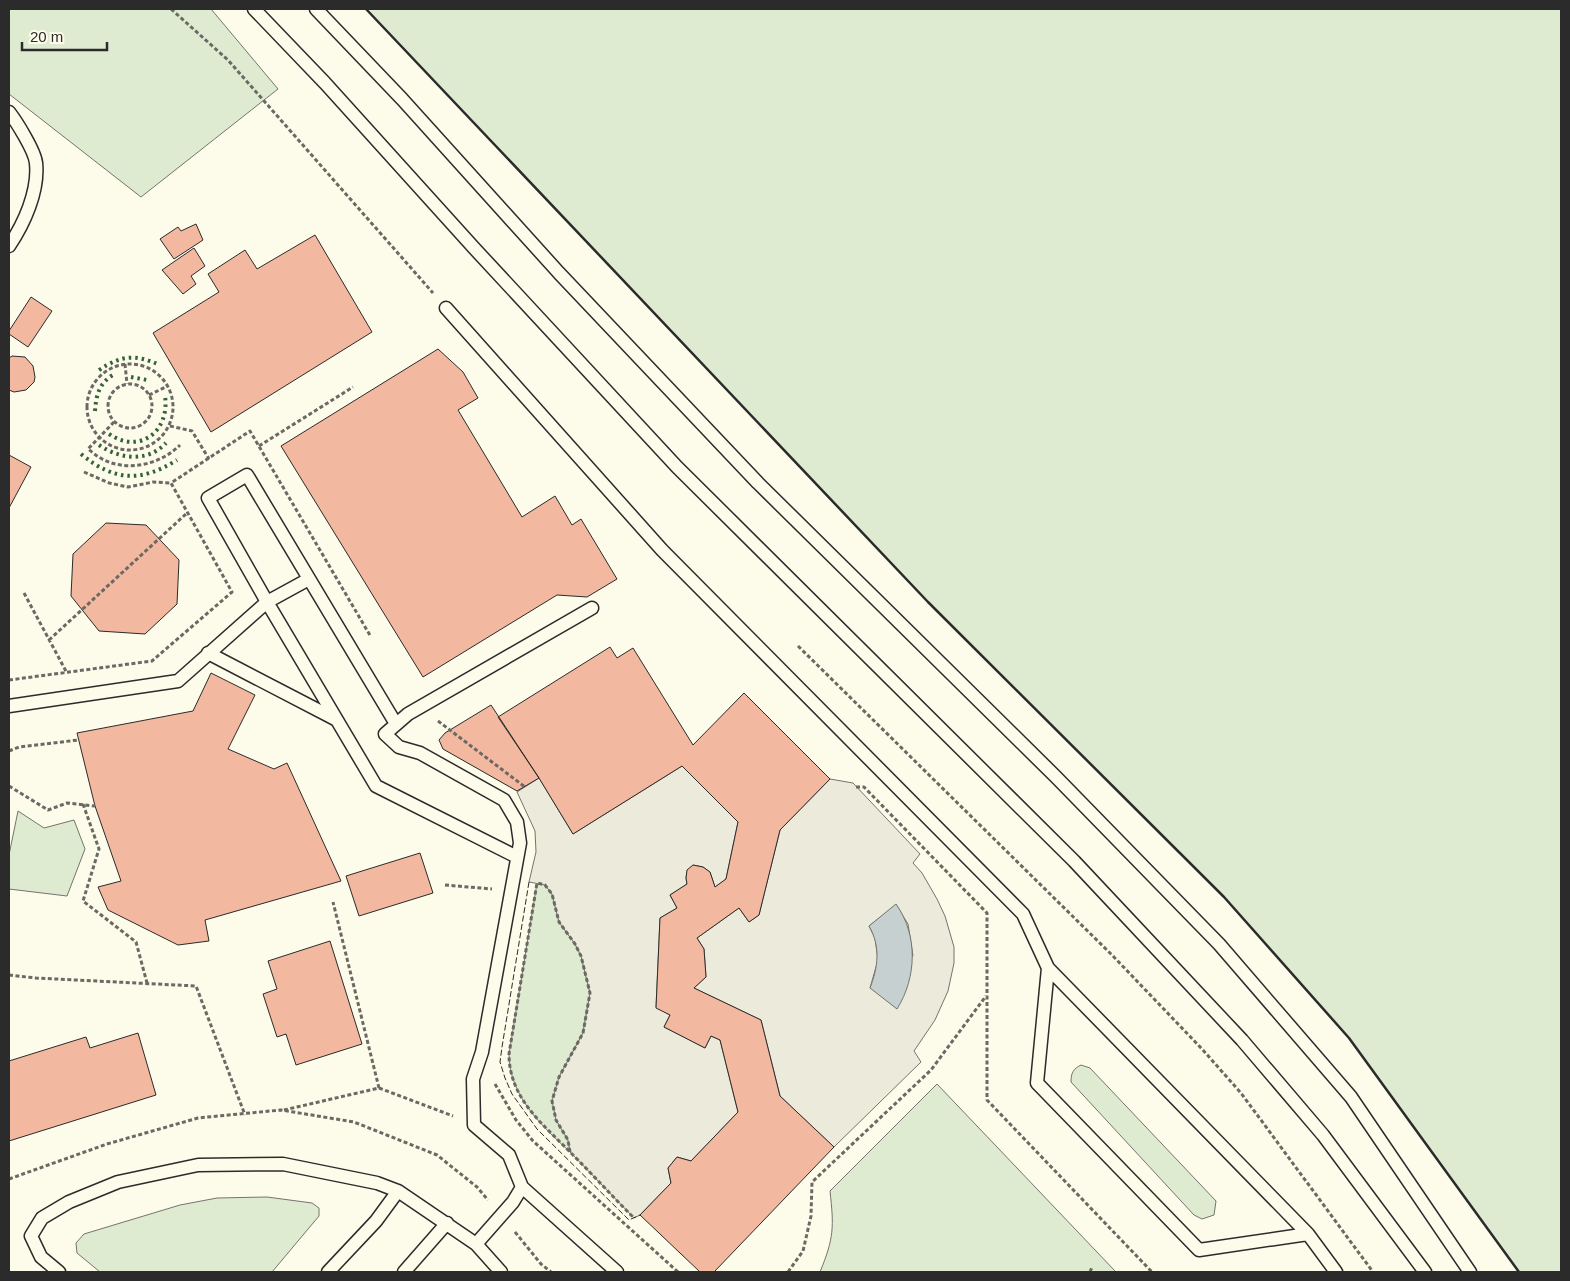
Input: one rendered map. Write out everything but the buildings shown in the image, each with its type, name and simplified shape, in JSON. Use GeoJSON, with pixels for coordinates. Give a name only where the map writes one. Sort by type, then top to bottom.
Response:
{"type":"FeatureCollection","features":[{"type":"Feature","properties":{"kind":"lane"},"geometry":{"type":"LineString","coordinates":[[254,9],[325,83],[474,248],[678,466],[1074,861],[1242,1040],[1323,1135],[1425,1272]]}},
{"type":"Feature","properties":{"kind":"lane"},"geometry":{"type":"LineString","coordinates":[[316,9],[402,99],[559,273],[758,483],[1056,777],[1219,944],[1350,1097],[1470,1272]]}},
{"type":"Feature","properties":{"kind":"lane"},"geometry":{"type":"LineString","coordinates":[[9,112],[36,162],[33,192],[28,210],[25,219],[9,246]]}},
{"type":"Feature","properties":{"kind":"lane"},"geometry":{"type":"LineString","coordinates":[[446,308],[662,550],[1023,914],[1048,968],[1308,1234],[1336,1272]]}},
{"type":"Feature","properties":{"kind":"lane"},"geometry":{"type":"LineString","coordinates":[[396,724],[247,474],[208,498],[376,786],[517,857]]}},
{"type":"Feature","properties":{"kind":"lane"},"geometry":{"type":"LineString","coordinates":[[9,706],[178,681],[267,602],[309,579]]}},
{"type":"Feature","properties":{"kind":"lane"},"geometry":{"type":"LineString","coordinates":[[592,608],[408,714],[385,734],[399,747],[420,753],[504,800],[516,822],[520,843],[482,1052],[473,1079],[474,1125],[509,1155],[522,1188],[617,1272]]}},
{"type":"Feature","properties":{"kind":"lane"},"geometry":{"type":"LineString","coordinates":[[208,654],[337,720]]}},
{"type":"Feature","properties":{"kind":"lane"},"geometry":{"type":"LineString","coordinates":[[1048,968],[1037,1082],[1199,1250],[1308,1234]]}},
{"type":"Feature","properties":{"kind":"lane"},"geometry":{"type":"LineString","coordinates":[[59,1272],[40,1257],[31,1236],[42,1218],[69,1202],[118,1182],[198,1165],[283,1164],[377,1183],[398,1191],[476,1244],[501,1272]]}},
{"type":"Feature","properties":{"kind":"lane"},"geometry":{"type":"LineString","coordinates":[[476,1244],[513,1202],[522,1188]]}},
{"type":"Feature","properties":{"kind":"lane"},"geometry":{"type":"LineString","coordinates":[[328,1272],[376,1221],[398,1191]]}},
{"type":"Feature","properties":{"kind":"lane"},"geometry":{"type":"LineString","coordinates":[[404,1272],[447,1223]]}},
{"type":"Feature","properties":{"kind":"path"},"geometry":{"type":"LineString","coordinates":[[171,9],[228,60],[446,308]]}},
{"type":"Feature","properties":{"kind":"path"},"geometry":{"type":"LineString","coordinates":[[132,363],[147,366],[160,374],[168,386],[173,399],[170,426],[162,437],[151,445],[138,450],[124,450],[111,446],[99,438],[91,425],[87,411],[88,396],[94,382],[104,372],[118,365],[125,364],[132,363]]}},
{"type":"Feature","properties":{"kind":"path"},"geometry":{"type":"LineString","coordinates":[[125,364],[127,384]]}},
{"type":"Feature","properties":{"kind":"path"},"geometry":{"type":"LineString","coordinates":[[127,384],[138,385],[144,389],[149,395],[152,409],[150,416],[140,425],[127,428],[114,422],[110,416],[108,402],[116,388],[127,384]]}},
{"type":"Feature","properties":{"kind":"path"},"geometry":{"type":"LineString","coordinates":[[149,395],[168,386]]}},
{"type":"Feature","properties":{"kind":"path"},"geometry":{"type":"LineString","coordinates":[[259,446],[353,387]]}},
{"type":"Feature","properties":{"kind":"path"},"geometry":{"type":"LineString","coordinates":[[114,422],[88,449],[105,461],[125,466],[146,464],[165,457],[180,445]]}},
{"type":"Feature","properties":{"kind":"path"},"geometry":{"type":"LineString","coordinates":[[170,426],[192,431],[209,459]]}},
{"type":"Feature","properties":{"kind":"path"},"geometry":{"type":"LineString","coordinates":[[84,472],[109,484],[128,487],[153,482],[171,483]]}},
{"type":"Feature","properties":{"kind":"path"},"geometry":{"type":"LineString","coordinates":[[49,640],[188,513]]}},
{"type":"Feature","properties":{"kind":"path"},"geometry":{"type":"LineString","coordinates":[[24,593],[67,673]]}},
{"type":"Feature","properties":{"kind":"path"},"geometry":{"type":"LineString","coordinates":[[798,646],[1112,954],[1202,1049],[1240,1094],[1373,1272]]}},
{"type":"Feature","properties":{"kind":"path"},"geometry":{"type":"LineString","coordinates":[[9,751],[19,747],[78,740]]}},
{"type":"Feature","properties":{"kind":"path"},"geometry":{"type":"LineString","coordinates":[[9,786],[48,810],[67,803],[95,806]]}},
{"type":"Feature","properties":{"kind":"path"},"geometry":{"type":"LineString","coordinates":[[856,787],[864,787],[987,913],[987,1100],[1152,1272]]}},
{"type":"Feature","properties":{"kind":"path"},"geometry":{"type":"LineString","coordinates":[[83,804],[99,849],[82,900],[136,942],[147,983]]}},
{"type":"Feature","properties":{"kind":"path"},"geometry":{"type":"LineString","coordinates":[[570,1152],[568,1140],[556,1120],[552,1101],[559,1077],[582,1033],[590,993],[580,956],[575,944],[559,922],[552,894],[545,885],[536,883],[509,1054],[509,1069],[527,1106],[540,1124],[634,1218]]}},
{"type":"Feature","properties":{"kind":"path"},"geometry":{"type":"LineString","coordinates":[[444,885],[510,891]]}},
{"type":"Feature","properties":{"kind":"path"},"geometry":{"type":"LineString","coordinates":[[333,902],[379,1088]]}},
{"type":"Feature","properties":{"kind":"path"},"geometry":{"type":"LineString","coordinates":[[9,975],[196,986],[246,1114]]}},
{"type":"Feature","properties":{"kind":"path"},"geometry":{"type":"LineString","coordinates":[[788,1272],[803,1251],[811,1216],[812,1182],[931,1070],[987,995]]}},
{"type":"Feature","properties":{"kind":"path"},"geometry":{"type":"LineString","coordinates":[[482,1052],[496,1086],[516,1120],[533,1141],[678,1272]]}},
{"type":"Feature","properties":{"kind":"path"},"geometry":{"type":"LineString","coordinates":[[281,1110],[379,1088],[474,1125]]}},
{"type":"Feature","properties":{"kind":"path"},"geometry":{"type":"LineString","coordinates":[[541,1264],[551,1272]]}},
{"type":"Feature","properties":{"kind":"path"},"geometry":{"type":"LineString","coordinates":[[1090,1272],[1092,1267]]}},
{"type":"Feature","properties":{"kind":"green space"},"geometry":{"type":"Polygon","coordinates":[[[9,9],[211,9],[278,89],[141,197],[9,94],[9,9]]]}},
{"type":"Feature","properties":{"kind":"green space"},"geometry":{"type":"Polygon","coordinates":[[[366,9],[1561,9],[1561,1272],[1519,1272],[1349,1038],[1224,897],[928,602],[366,9]]]}},
{"type":"Feature","properties":{"kind":"green space"},"geometry":{"type":"Polygon","coordinates":[[[18,811],[44,828],[74,820],[85,849],[67,896],[9,889],[9,855],[18,811]]]}},
{"type":"Feature","properties":{"kind":"green space"},"geometry":{"type":"Polygon","coordinates":[[[537,883],[545,885],[552,894],[559,922],[581,956],[590,993],[583,1033],[559,1077],[556,1120],[568,1140],[570,1152],[538,1121],[529,1109],[521,1097],[510,1069],[509,1054],[537,883]]]}},
{"type":"Feature","properties":{"kind":"green space"},"geometry":{"type":"Polygon","coordinates":[[[1081,1065],[1090,1068],[1216,1201],[1214,1215],[1202,1219],[1194,1215],[1071,1082],[1073,1072],[1081,1065]]]}},
{"type":"Feature","properties":{"kind":"green space"},"geometry":{"type":"Polygon","coordinates":[[[937,1084],[1116,1272],[820,1272],[832,1232],[830,1191],[937,1084]]]}},
{"type":"Feature","properties":{"kind":"green space"},"geometry":{"type":"Polygon","coordinates":[[[267,1197],[312,1203],[319,1208],[319,1216],[272,1272],[100,1272],[77,1253],[76,1243],[84,1234],[180,1205],[217,1198],[267,1197]]]}},
{"type":"Feature","properties":{"kind":"shaded area"},"geometry":{"type":"Polygon","coordinates":[[[682,766],[738,822],[726,879],[715,887],[710,872],[703,867],[693,865],[687,871],[687,884],[670,895],[677,908],[660,918],[656,1007],[670,1015],[664,1027],[705,1048],[711,1036],[720,1040],[738,1112],[691,1161],[677,1157],[668,1168],[671,1183],[640,1215],[634,1218],[570,1152],[568,1140],[556,1120],[552,1101],[559,1077],[583,1033],[590,993],[581,956],[559,922],[552,894],[545,885],[529,882],[536,852],[535,831],[517,792],[539,778],[573,834],[682,766]]]}},
{"type":"Feature","properties":{"kind":"shaded area"},"geometry":{"type":"Polygon","coordinates":[[[830,779],[853,783],[920,854],[913,863],[922,873],[937,899],[945,916],[954,947],[954,963],[948,991],[935,1020],[914,1051],[921,1062],[834,1147],[780,1096],[761,1020],[694,988],[706,977],[704,949],[697,938],[739,908],[749,922],[759,915],[780,830],[830,779]],[[896,905],[869,926],[875,938],[878,960],[870,988],[913,956],[908,924],[896,905]]]}},
{"type":"Feature","properties":{"kind":"shaded area"},"geometry":{"type":"Polygon","coordinates":[[[896,904],[908,929],[912,956],[908,983],[904,997],[897,1009],[870,988],[875,972],[877,949],[869,926],[896,904]]]}},
{"type":"Feature","properties":{"kind":"hedge"},"geometry":{"type":"LineString","coordinates":[[99,370],[115,361],[129,358],[143,359],[160,365]]}},
{"type":"Feature","properties":{"kind":"hedge"},"geometry":{"type":"LineString","coordinates":[[95,411],[99,390],[104,382],[113,375]]}},
{"type":"Feature","properties":{"kind":"hedge"},"geometry":{"type":"LineString","coordinates":[[131,377],[147,380]]}},
{"type":"Feature","properties":{"kind":"hedge"},"geometry":{"type":"LineString","coordinates":[[109,434],[121,440],[132,442],[150,436],[158,429],[163,420],[165,396]]}},
{"type":"Feature","properties":{"kind":"hedge"},"geometry":{"type":"LineString","coordinates":[[99,445],[107,450],[133,457],[150,454],[166,443]]}},
{"type":"Feature","properties":{"kind":"hedge"},"geometry":{"type":"LineString","coordinates":[[81,454],[105,470],[128,476],[151,473],[177,460]]}},
{"type":"Feature","properties":{"kind":"fence"},"geometry":{"type":"LineString","coordinates":[[529,882],[500,1062],[505,1078],[512,1094],[537,1129],[629,1220],[640,1215]]}},
{"type":"Feature","properties":{"kind":"wall"},"geometry":{"type":"LineString","coordinates":[[366,9],[928,602],[1224,897],[1349,1038],[1519,1272]]}}]}
